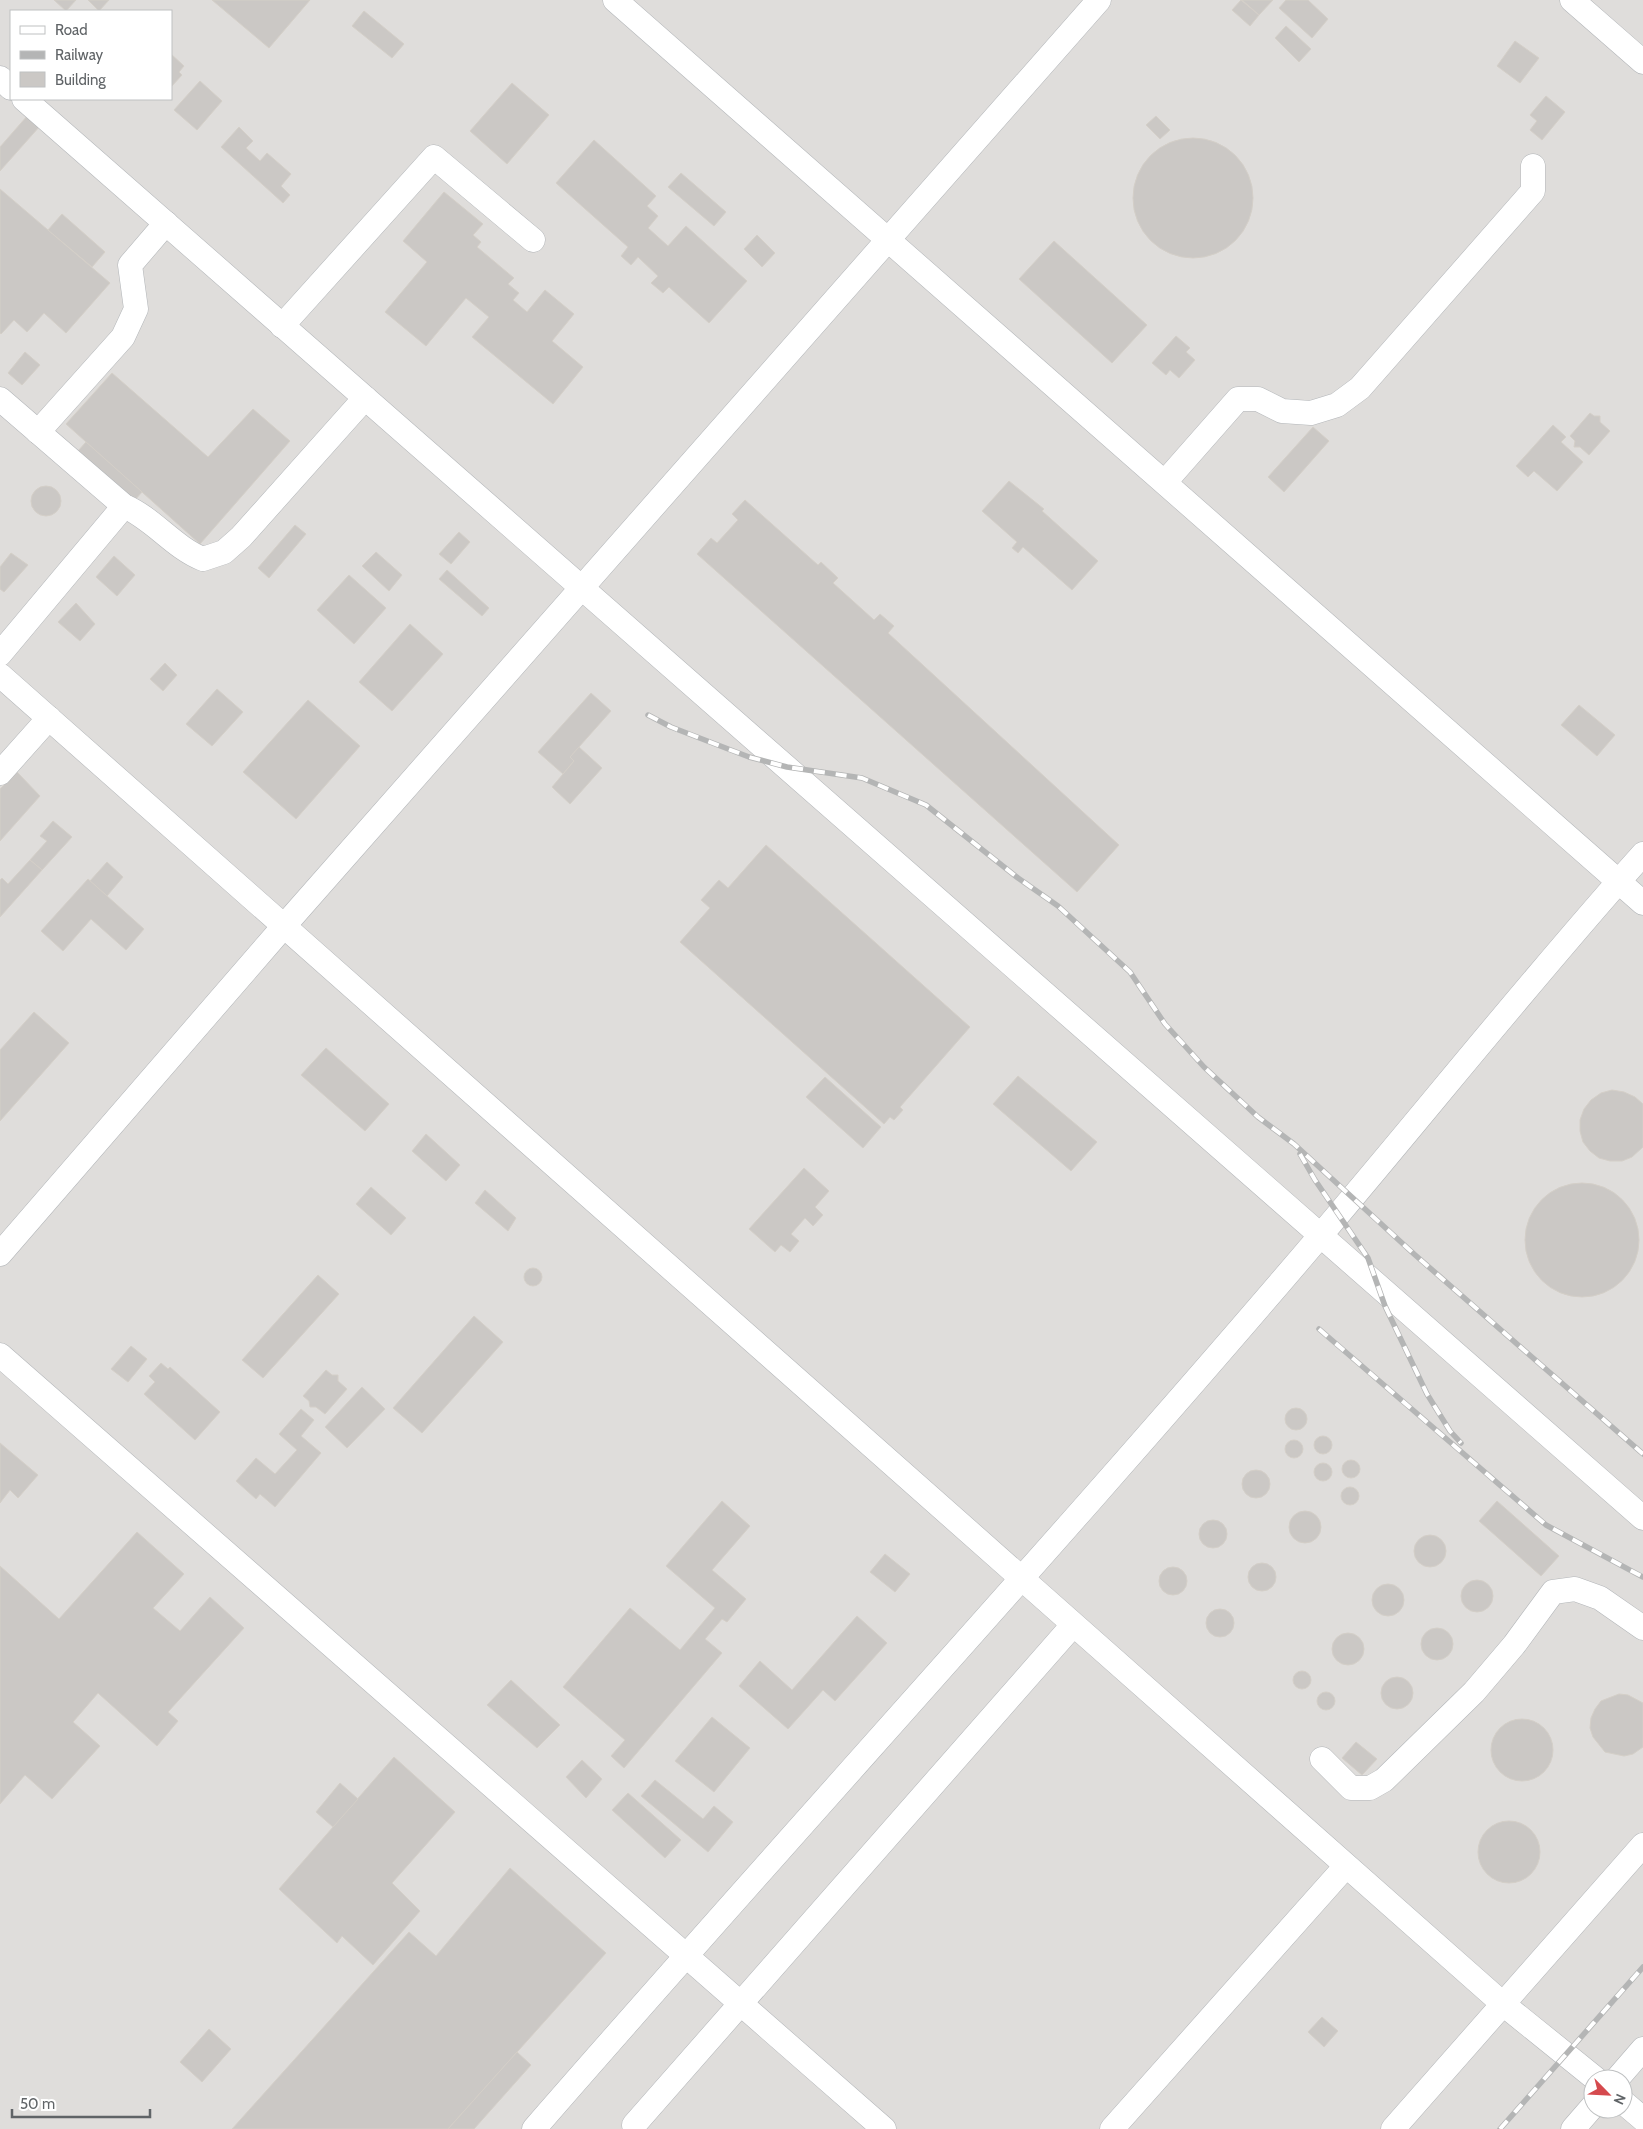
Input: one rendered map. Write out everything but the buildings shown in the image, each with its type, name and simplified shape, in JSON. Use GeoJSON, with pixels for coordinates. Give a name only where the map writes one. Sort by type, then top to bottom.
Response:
{"type":"FeatureCollection","features":[{"type":"Feature","properties":{"kind":"lane"},"geometry":{"type":"LineString","coordinates":[[615,0],[1643,902]]}},
{"type":"Feature","properties":{"kind":"lane"},"geometry":{"type":"LineString","coordinates":[[0,1254],[284,926],[1099,0]]}},
{"type":"Feature","properties":{"kind":"lane"},"geometry":{"type":"LineString","coordinates":[[1572,0],[1643,62]]}},
{"type":"Feature","properties":{"kind":"lane"},"geometry":{"type":"LineString","coordinates":[[0,78],[10,87]]}},
{"type":"Feature","properties":{"kind":"lane"},"geometry":{"type":"LineString","coordinates":[[25,100],[1643,1518]]}},
{"type":"Feature","properties":{"kind":"lane"},"geometry":{"type":"LineString","coordinates":[[282,326],[434,157],[533,240]]}},
{"type":"Feature","properties":{"kind":"lane"},"geometry":{"type":"LineString","coordinates":[[1165,482],[1238,399],[1258,399],[1282,411],[1311,413],[1337,405],[1360,388],[1532,191],[1533,166]]}},
{"type":"Feature","properties":{"kind":"lane"},"geometry":{"type":"LineString","coordinates":[[38,432],[123,337],[136,309],[130,265],[166,223]]}},
{"type":"Feature","properties":{"kind":"lane"},"geometry":{"type":"LineString","coordinates":[[0,399],[124,506],[139,513],[187,553],[203,559],[224,552],[241,537],[364,398]]}},
{"type":"Feature","properties":{"kind":"lane"},"geometry":{"type":"LineString","coordinates":[[0,654],[124,506]]}},
{"type":"Feature","properties":{"kind":"lane"},"geometry":{"type":"LineString","coordinates":[[0,675],[1073,1626],[1503,2004],[1584,2069]]}},
{"type":"Feature","properties":{"kind":"lane"},"geometry":{"type":"LineString","coordinates":[[0,773],[49,718]]}},
{"type":"Feature","properties":{"kind":"lane"},"geometry":{"type":"LineString","coordinates":[[534,2129],[685,1956],[1021,1579],[1321,1234],[1643,854]]}},
{"type":"Feature","properties":{"kind":"lane"},"geometry":{"type":"LineString","coordinates":[[0,1355],[884,2129]]}},
{"type":"Feature","properties":{"kind":"lane"},"geometry":{"type":"LineString","coordinates":[[1322,1760],[1351,1788],[1370,1788],[1384,1780],[1474,1692],[1514,1645],[1554,1592],[1575,1589],[1600,1598],[1643,1628]]}},
{"type":"Feature","properties":{"kind":"lane"},"geometry":{"type":"LineString","coordinates":[[634,2125],[1073,1626]]}},
{"type":"Feature","properties":{"kind":"lane"},"geometry":{"type":"LineString","coordinates":[[1394,2129],[1643,1845]]}},
{"type":"Feature","properties":{"kind":"lane"},"geometry":{"type":"LineString","coordinates":[[1112,2129],[1346,1866]]}},
{"type":"Feature","properties":{"kind":"lane"},"geometry":{"type":"LineString","coordinates":[[1626,2069],[1643,2049]]}},
{"type":"Feature","properties":{"kind":"lane"},"geometry":{"type":"LineString","coordinates":[[1633,2111],[1643,2120]]}},
{"type":"Feature","properties":{"kind":"lane"},"geometry":{"type":"LineString","coordinates":[[1573,2129],[1583,2118]]}},
{"type":"Feature","properties":{"kind":"shaded area"},"geometry":{"type":"Polygon","coordinates":[[[0,0],[1643,0],[1643,2129],[0,2129],[0,0]]]}},
{"type":"Feature","properties":{"kind":"railway"},"geometry":{"type":"LineString","coordinates":[[648,715],[671,727],[749,757],[787,767],[862,778],[926,805],[1018,878],[1058,906],[1130,972],[1165,1024],[1204,1067],[1258,1117],[1294,1144],[1414,1254],[1643,1454]]}},
{"type":"Feature","properties":{"kind":"railway"},"geometry":{"type":"LineString","coordinates":[[1300,1154],[1315,1180],[1368,1258],[1385,1306],[1427,1394],[1450,1431],[1461,1443]]}},
{"type":"Feature","properties":{"kind":"railway"},"geometry":{"type":"LineString","coordinates":[[1319,1329],[1546,1525],[1643,1577]]}},
{"type":"Feature","properties":{"kind":"railway"},"geometry":{"type":"LineString","coordinates":[[1500,2129],[1643,1967]]}}]}
